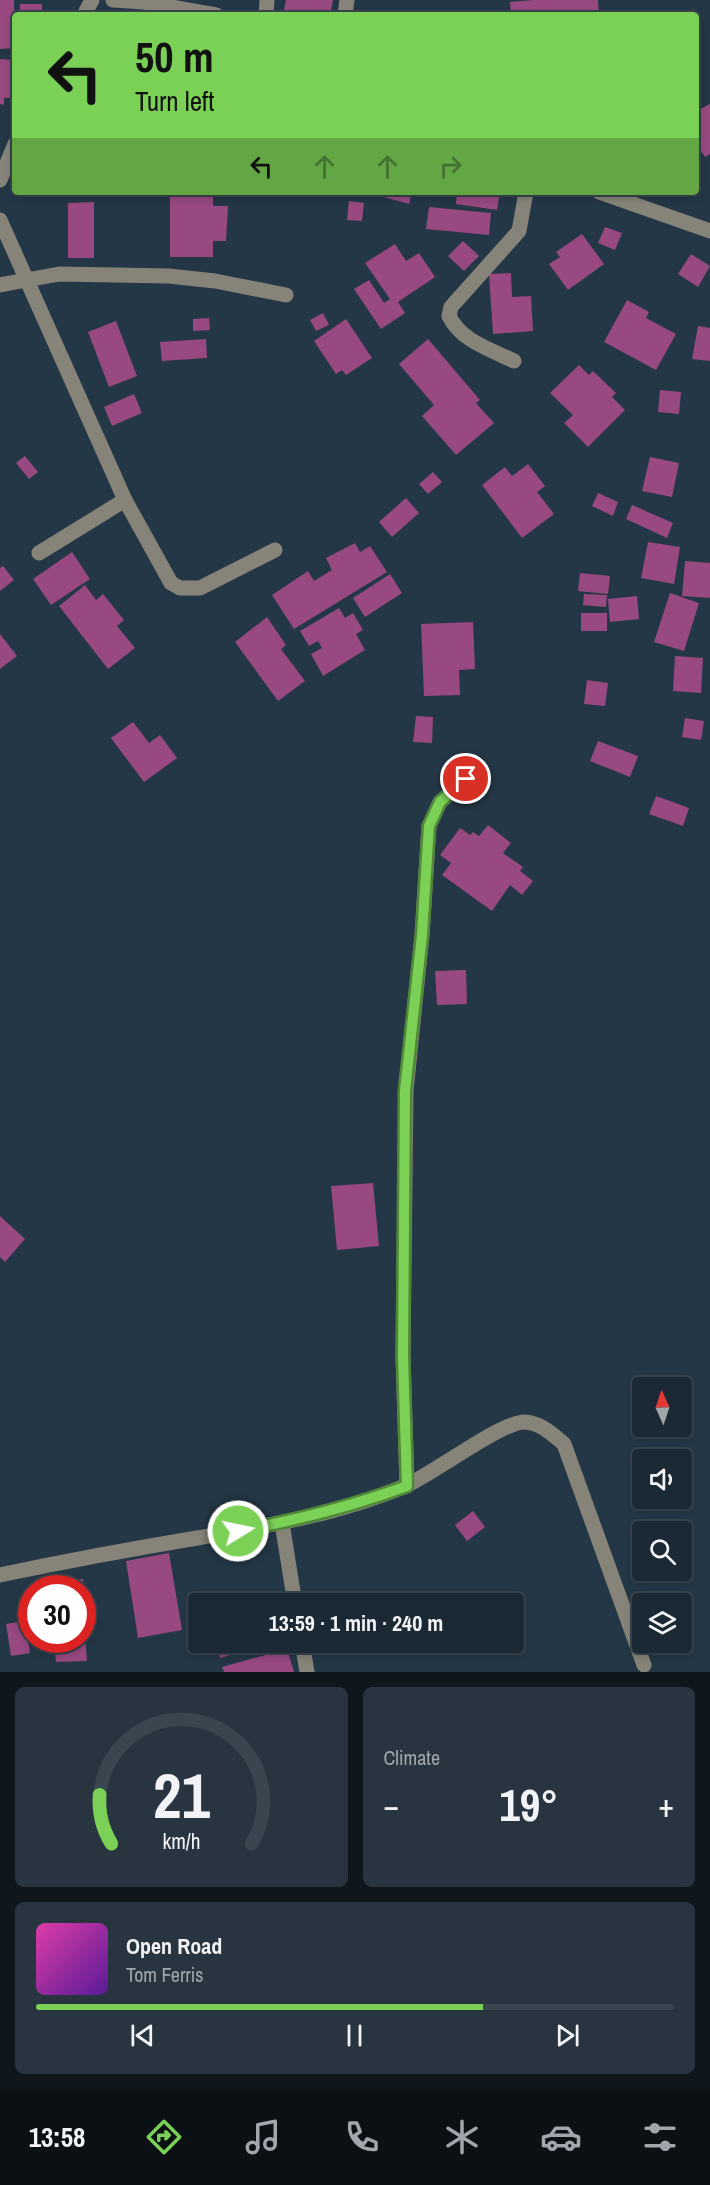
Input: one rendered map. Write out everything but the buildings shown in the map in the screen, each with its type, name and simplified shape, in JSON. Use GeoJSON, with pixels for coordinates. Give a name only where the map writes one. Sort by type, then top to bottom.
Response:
{"type":"FeatureCollection","features":[{"type":"Feature","properties":{"kind":"street"},"geometry":{"type":"LineString","coordinates":[[113,0],[144,2],[199,12]]}},
{"type":"Feature","properties":{"kind":"street"},"geometry":{"type":"LineString","coordinates":[[0,180],[12,151]]}},
{"type":"Feature","properties":{"kind":"street"},"geometry":{"type":"LineString","coordinates":[[514,361],[464,336],[454,327],[449,316],[451,307],[519,231],[525,195]]}},
{"type":"Feature","properties":{"kind":"street"},"geometry":{"type":"LineString","coordinates":[[608,195],[710,231]]}},
{"type":"Feature","properties":{"kind":"street"},"geometry":{"type":"LineString","coordinates":[[0,220],[124,500],[171,583],[180,588],[200,588],[275,550]]}},
{"type":"Feature","properties":{"kind":"street"},"geometry":{"type":"LineString","coordinates":[[0,285],[59,274],[169,276],[215,281],[286,295]]}},
{"type":"Feature","properties":{"kind":"street"},"geometry":{"type":"LineString","coordinates":[[39,553],[124,500]]}},
{"type":"Feature","properties":{"kind":"street"},"geometry":{"type":"LineString","coordinates":[[407,1486],[403,1356],[405,1091],[422,935],[429,826],[440,802],[466,779]]}},
{"type":"Feature","properties":{"kind":"street"},"geometry":{"type":"LineString","coordinates":[[0,1575],[82,1558],[282,1523],[358,1504],[407,1486],[501,1430],[524,1422],[543,1427],[564,1444],[644,1665]]}},
{"type":"Feature","properties":{"kind":"street"},"geometry":{"type":"LineString","coordinates":[[282,1523],[293,1593]]}},
{"type":"Feature","properties":{"kind":"street"},"geometry":{"type":"LineString","coordinates":[[304,1653],[307,1672]]}},
{"type":"Feature","properties":{"kind":"route"},"geometry":{"type":"LineString","coordinates":[[238,1531],[282,1523],[358,1504],[407,1486],[403,1356],[405,1091],[422,935],[429,826],[440,802],[466,779]]}}]}
